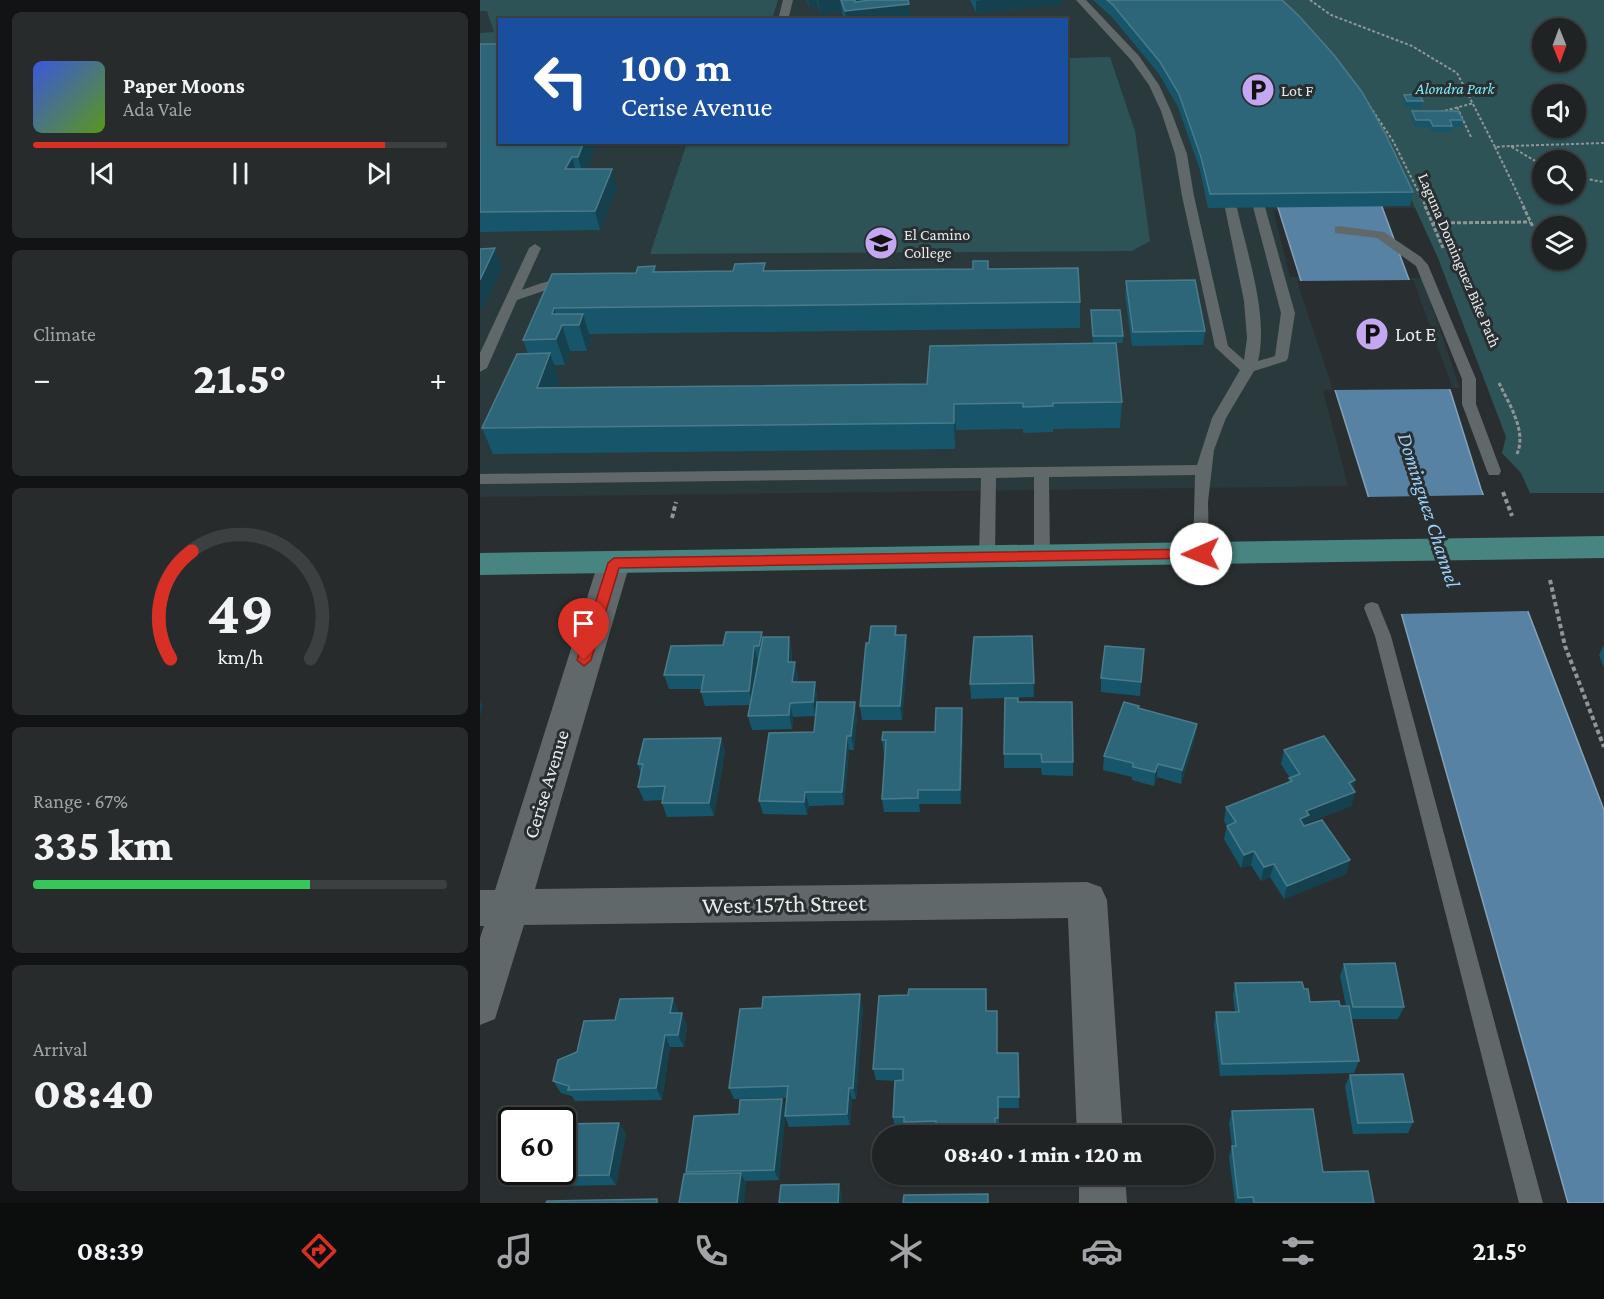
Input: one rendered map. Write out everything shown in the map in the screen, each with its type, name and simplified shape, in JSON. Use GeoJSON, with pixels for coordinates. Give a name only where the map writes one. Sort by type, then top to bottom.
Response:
{"type":"FeatureCollection","features":[{"type":"Feature","properties":{"kind":"main road"},"geometry":{"type":"LineString","coordinates":[[480,564],[1604,547]]}},
{"type":"Feature","properties":{"kind":"street","name":"Cerise Avenue"},"geometry":{"type":"LineString","coordinates":[[480,1005],[494,908],[614,563]]}},
{"type":"Feature","properties":{"kind":"street","name":"West 157th Street"},"geometry":{"type":"LineString","coordinates":[[494,908],[1087,900],[1099,1125]]}},
{"type":"Feature","properties":{"kind":"street"},"geometry":{"type":"LineString","coordinates":[[1102,1185],[1103,1203]]}},
{"type":"Feature","properties":{"kind":"lane"},"geometry":{"type":"LineString","coordinates":[[784,18],[788,0]]}},
{"type":"Feature","properties":{"kind":"lane"},"geometry":{"type":"LineString","coordinates":[[1081,0],[1135,58],[1154,85],[1166,111],[1181,154],[1200,253],[1222,347],[1247,369]]}},
{"type":"Feature","properties":{"kind":"lane"},"geometry":{"type":"LineString","coordinates":[[1247,369],[1281,358],[1288,313],[1259,207]]}},
{"type":"Feature","properties":{"kind":"lane"},"geometry":{"type":"LineString","coordinates":[[1201,554],[1198,504],[1204,470],[1219,419],[1238,389],[1252,354],[1252,313],[1232,208]]}},
{"type":"Feature","properties":{"kind":"lane"},"geometry":{"type":"LineString","coordinates":[[1339,230],[1380,235],[1422,265],[1469,379],[1469,404],[1494,471]]}},
{"type":"Feature","properties":{"kind":"lane"},"geometry":{"type":"LineString","coordinates":[[480,368],[535,248]]}},
{"type":"Feature","properties":{"kind":"lane"},"geometry":{"type":"LineString","coordinates":[[513,298],[547,285],[578,284]]}},
{"type":"Feature","properties":{"kind":"lane"},"geometry":{"type":"LineString","coordinates":[[480,478],[1204,470]]}},
{"type":"Feature","properties":{"kind":"lane"},"geometry":{"type":"LineString","coordinates":[[1041,471],[1042,556]]}},
{"type":"Feature","properties":{"kind":"lane"},"geometry":{"type":"LineString","coordinates":[[987,557],[989,472]]}},
{"type":"Feature","properties":{"kind":"lane"},"geometry":{"type":"LineString","coordinates":[[1372,608],[1386,647],[1531,1203]]}},
{"type":"Feature","properties":{"kind":"path"},"geometry":{"type":"LineString","coordinates":[[1310,0],[1331,15],[1412,46],[1445,65],[1462,79],[1532,225]]}},
{"type":"Feature","properties":{"kind":"path","name":"Laguna Dominguez Bike Path"},"geometry":{"type":"LineString","coordinates":[[1347,73],[1373,105],[1394,142],[1446,255]]}},
{"type":"Feature","properties":{"kind":"path"},"geometry":{"type":"LineString","coordinates":[[1435,114],[1474,103]]}},
{"type":"Feature","properties":{"kind":"path"},"geometry":{"type":"LineString","coordinates":[[1456,107],[1471,137]]}},
{"type":"Feature","properties":{"kind":"path"},"geometry":{"type":"LineString","coordinates":[[1495,147],[1604,143]]}},
{"type":"Feature","properties":{"kind":"path"},"geometry":{"type":"LineString","coordinates":[[1510,146],[1532,159]]}},
{"type":"Feature","properties":{"kind":"path"},"geometry":{"type":"LineString","coordinates":[[1586,179],[1604,182]]}},
{"type":"Feature","properties":{"kind":"path"},"geometry":{"type":"LineString","coordinates":[[1433,223],[1530,222]]}},
{"type":"Feature","properties":{"kind":"path"},"geometry":{"type":"LineString","coordinates":[[1499,382],[1521,436],[1521,449],[1514,458],[1494,471],[1604,747]]}},
{"type":"Feature","properties":{"kind":"shaded area","name":"El Camino College"},"geometry":{"type":"Polygon","coordinates":[[[480,0],[1273,0],[1386,144],[1416,208],[1273,210],[1290,277],[1422,278],[1460,388],[1323,390],[1348,486],[480,497],[480,0]]]}},
{"type":"Feature","properties":{"kind":"green space"},"geometry":{"type":"Polygon","coordinates":[[[480,0],[778,0],[772,18],[498,18],[498,50],[480,50],[480,33],[494,32],[487,11],[480,11],[480,0]]]}},
{"type":"Feature","properties":{"kind":"green space","name":"Alondra Park"},"geometry":{"type":"Polygon","coordinates":[[[1273,0],[1604,0],[1604,493],[1530,493],[1521,473],[1502,453],[1506,437],[1438,258],[1386,144],[1273,0]]]}},
{"type":"Feature","properties":{"kind":"green space"},"geometry":{"type":"Polygon","coordinates":[[[1110,57],[1135,131],[1150,241],[1132,251],[650,254],[687,144],[1068,144],[1068,58],[1110,57]]]}},
{"type":"Feature","properties":{"kind":"water","name":"Dominguez Channel"},"geometry":{"type":"Polygon","coordinates":[[[1255,134],[1378,196],[1451,393],[1481,489],[1604,810],[1604,1203],[1568,1203],[1367,492],[1255,134]]]}},
{"type":"Feature","properties":{"kind":"pier","name":"Lot E"},"geometry":{"type":"Polygon","coordinates":[[[1413,280],[1453,389],[1333,390],[1297,281],[1413,280]]]}},
{"type":"Feature","properties":{"kind":"pier"},"geometry":{"type":"Polygon","coordinates":[[[1486,495],[1530,611],[1398,614],[1366,497],[1486,495]]]}},
{"type":"Feature","properties":{"kind":"building"},"geometry":{"type":"Polygon","coordinates":[[[841,0],[855,0],[855,2],[908,0],[909,4],[845,11],[841,0]]]}},
{"type":"Feature","properties":{"kind":"building","name":"Lot F"},"geometry":{"type":"Polygon","coordinates":[[[1107,0],[1282,0],[1334,55],[1362,92],[1386,135],[1413,192],[1210,194],[1201,157],[1179,94],[1160,62],[1107,0]]]}},
{"type":"Feature","properties":{"kind":"building"},"geometry":{"type":"Polygon","coordinates":[[[480,44],[498,44],[498,144],[583,144],[578,157],[572,157],[565,169],[612,169],[595,211],[480,212],[480,44]]]}},
{"type":"Feature","properties":{"kind":"building"},"geometry":{"type":"Polygon","coordinates":[[[1419,94],[1423,101],[1407,101],[1404,95],[1419,94]]]}},
{"type":"Feature","properties":{"kind":"building"},"geometry":{"type":"Polygon","coordinates":[[[1412,111],[1458,111],[1463,120],[1450,120],[1452,126],[1433,126],[1430,120],[1416,120],[1412,111]]]}},
{"type":"Feature","properties":{"kind":"building"},"geometry":{"type":"Polygon","coordinates":[[[495,248],[480,280],[480,249],[495,248]]]}},
{"type":"Feature","properties":{"kind":"building"},"geometry":{"type":"Polygon","coordinates":[[[973,261],[988,261],[988,269],[1078,268],[1080,302],[554,308],[552,314],[583,314],[579,325],[562,325],[556,339],[523,340],[552,274],[636,273],[638,267],[655,266],[653,272],[733,271],[735,264],[765,263],[763,271],[973,269],[973,261]]]}},
{"type":"Feature","properties":{"kind":"building"},"geometry":{"type":"Polygon","coordinates":[[[1195,280],[1205,331],[1133,332],[1126,281],[1195,280]]]}},
{"type":"Feature","properties":{"kind":"building"},"geometry":{"type":"Polygon","coordinates":[[[1091,310],[1120,310],[1123,336],[1093,336],[1091,310]]]}},
{"type":"Feature","properties":{"kind":"building"},"geometry":{"type":"Polygon","coordinates":[[[1116,343],[1122,402],[1053,403],[1053,406],[1023,407],[1023,403],[954,404],[954,423],[482,428],[517,354],[550,353],[537,388],[927,384],[930,346],[1116,343]]]}},
{"type":"Feature","properties":{"kind":"building"},"geometry":{"type":"Polygon","coordinates":[[[871,626],[896,626],[895,635],[906,635],[900,706],[860,706],[866,643],[869,643],[871,626]]]}},
{"type":"Feature","properties":{"kind":"building"},"geometry":{"type":"Polygon","coordinates":[[[726,632],[762,632],[759,646],[754,646],[749,691],[701,692],[704,675],[664,675],[671,646],[723,645],[726,632]]]}},
{"type":"Feature","properties":{"kind":"building"},"geometry":{"type":"Polygon","coordinates":[[[1032,636],[1034,683],[970,684],[974,637],[1032,636]]]}},
{"type":"Feature","properties":{"kind":"building"},"geometry":{"type":"Polygon","coordinates":[[[763,637],[789,637],[788,662],[795,662],[792,682],[815,682],[813,702],[790,703],[789,715],[748,716],[763,637]]]}},
{"type":"Feature","properties":{"kind":"building"},"geometry":{"type":"Polygon","coordinates":[[[1105,646],[1144,649],[1141,682],[1101,678],[1105,646]]]}},
{"type":"Feature","properties":{"kind":"building"},"geometry":{"type":"Polygon","coordinates":[[[1005,698],[1018,698],[1018,702],[1072,702],[1073,762],[1042,762],[1041,754],[1004,754],[1005,698]]]}},
{"type":"Feature","properties":{"kind":"building"},"geometry":{"type":"Polygon","coordinates":[[[817,702],[855,702],[851,736],[847,736],[842,792],[805,792],[804,802],[759,801],[769,733],[814,732],[817,702]]]}},
{"type":"Feature","properties":{"kind":"building"},"geometry":{"type":"Polygon","coordinates":[[[1124,702],[1197,724],[1182,770],[1158,764],[1155,772],[1133,767],[1133,763],[1104,756],[1124,702]]]}},
{"type":"Feature","properties":{"kind":"building"},"geometry":{"type":"Polygon","coordinates":[[[936,708],[962,708],[960,790],[918,790],[918,798],[882,799],[886,740],[882,740],[883,732],[935,732],[936,708]]]}},
{"type":"Feature","properties":{"kind":"building"},"geometry":{"type":"Polygon","coordinates":[[[1324,736],[1355,780],[1349,783],[1355,792],[1306,811],[1309,815],[1300,819],[1304,826],[1322,820],[1350,860],[1287,886],[1274,864],[1264,867],[1254,851],[1244,855],[1227,826],[1236,822],[1226,807],[1292,781],[1289,778],[1300,774],[1284,750],[1324,736]]]}},
{"type":"Feature","properties":{"kind":"building"},"geometry":{"type":"Polygon","coordinates":[[[721,738],[709,803],[662,803],[665,786],[638,787],[643,764],[638,764],[644,739],[721,738]]]}},
{"type":"Feature","properties":{"kind":"building"},"geometry":{"type":"Polygon","coordinates":[[[1395,963],[1404,1007],[1353,1007],[1344,964],[1395,963]]]}},
{"type":"Feature","properties":{"kind":"building"},"geometry":{"type":"Polygon","coordinates":[[[1302,982],[1304,989],[1308,989],[1310,1002],[1339,1001],[1340,1006],[1349,1006],[1359,1061],[1222,1064],[1216,1012],[1239,1012],[1235,983],[1302,982]]]}},
{"type":"Feature","properties":{"kind":"building"},"geometry":{"type":"Polygon","coordinates":[[[909,989],[986,989],[986,1011],[997,1011],[997,1053],[1018,1053],[1019,1097],[998,1097],[998,1118],[995,1118],[995,1125],[936,1125],[936,1121],[904,1122],[904,1117],[893,1117],[895,1081],[903,1080],[903,1069],[873,1069],[879,996],[908,995],[909,989]]]}},
{"type":"Feature","properties":{"kind":"building"},"geometry":{"type":"Polygon","coordinates":[[[860,994],[853,1088],[849,1088],[847,1114],[785,1116],[788,1086],[729,1088],[740,1009],[762,1008],[763,997],[860,994]]]}},
{"type":"Feature","properties":{"kind":"building"},"geometry":{"type":"Polygon","coordinates":[[[673,998],[670,1013],[682,1013],[678,1035],[665,1035],[656,1088],[568,1090],[569,1086],[553,1081],[558,1060],[577,1052],[584,1021],[615,1020],[620,999],[673,998]]]}},
{"type":"Feature","properties":{"kind":"building"},"geometry":{"type":"Polygon","coordinates":[[[1403,1074],[1413,1122],[1358,1123],[1350,1075],[1403,1074]]]}},
{"type":"Feature","properties":{"kind":"building"},"geometry":{"type":"Polygon","coordinates":[[[782,1099],[774,1170],[686,1172],[694,1116],[739,1114],[740,1100],[782,1099]]]}},
{"type":"Feature","properties":{"kind":"building"},"geometry":{"type":"Polygon","coordinates":[[[1313,1109],[1323,1172],[1368,1171],[1374,1203],[1254,1203],[1253,1197],[1238,1198],[1232,1146],[1236,1146],[1232,1111],[1313,1109]]]}},
{"type":"Feature","properties":{"kind":"building"},"geometry":{"type":"Polygon","coordinates":[[[619,1123],[609,1175],[576,1176],[576,1124],[619,1123]]]}},
{"type":"Feature","properties":{"kind":"building"},"geometry":{"type":"Polygon","coordinates":[[[741,1173],[737,1203],[679,1203],[684,1174],[741,1173]]]}},
{"type":"Feature","properties":{"kind":"building"},"geometry":{"type":"Polygon","coordinates":[[[839,1184],[838,1203],[779,1203],[781,1185],[839,1184]]]}},
{"type":"Feature","properties":{"kind":"building"},"geometry":{"type":"Polygon","coordinates":[[[988,1194],[988,1203],[903,1203],[904,1195],[988,1194]]]}},
{"type":"Feature","properties":{"kind":"building"},"geometry":{"type":"Polygon","coordinates":[[[657,1199],[657,1203],[546,1203],[547,1201],[657,1199]]]}},
{"type":"Feature","properties":{"kind":"place","name":"Lot F"},"geometry":{"type":"Point","coordinates":[1258,90]}},
{"type":"Feature","properties":{"kind":"place","name":"El Camino College"},"geometry":{"type":"Point","coordinates":[881,243]}},
{"type":"Feature","properties":{"kind":"place","name":"Lot E"},"geometry":{"type":"Point","coordinates":[1372,334]}},
{"type":"Feature","properties":{"kind":"route"},"geometry":{"type":"LineString","coordinates":[[584,660],[614,563],[1201,554]]}}]}
